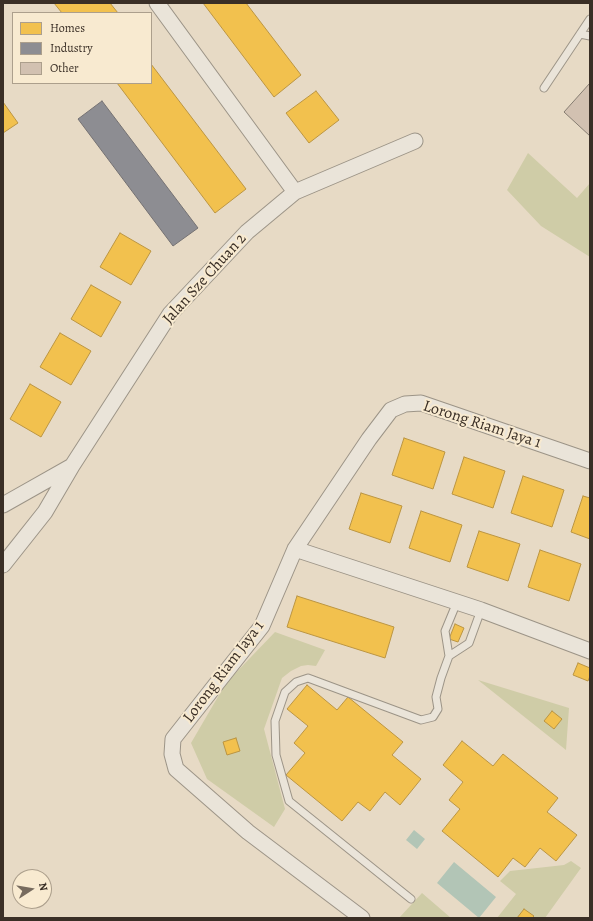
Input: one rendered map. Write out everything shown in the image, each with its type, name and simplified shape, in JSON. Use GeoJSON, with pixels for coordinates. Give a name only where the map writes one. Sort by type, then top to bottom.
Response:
{"type":"FeatureCollection","features":[{"type":"Feature","properties":{"kind":"street"},"geometry":{"type":"LineString","coordinates":[[157,3],[295,192]]}},
{"type":"Feature","properties":{"kind":"street","name":"Jalan Sze Chuan 2"},"geometry":{"type":"LineString","coordinates":[[3,565],[45,512],[72,466],[170,314],[247,232],[295,192],[415,141]]}},
{"type":"Feature","properties":{"kind":"street","name":"Lorong Riam Jaya 1"},"geometry":{"type":"LineString","coordinates":[[362,918],[248,832],[176,769],[172,754],[173,739],[262,626],[294,549],[369,439],[391,410],[405,404],[421,403],[590,460]]}},
{"type":"Feature","properties":{"kind":"street"},"geometry":{"type":"LineString","coordinates":[[3,505],[72,466]]}},
{"type":"Feature","properties":{"kind":"street"},"geometry":{"type":"LineString","coordinates":[[294,549],[481,610],[590,651]]}},
{"type":"Feature","properties":{"kind":"lane"},"geometry":{"type":"LineString","coordinates":[[544,88],[590,19]]}},
{"type":"Feature","properties":{"kind":"lane"},"geometry":{"type":"LineString","coordinates":[[580,34],[590,36]]}},
{"type":"Feature","properties":{"kind":"lane"},"geometry":{"type":"LineString","coordinates":[[411,899],[289,801],[276,755],[275,722],[285,692],[296,682],[308,678],[421,720],[433,717],[438,709],[436,697],[449,656],[445,631],[457,602]]}},
{"type":"Feature","properties":{"kind":"lane"},"geometry":{"type":"LineString","coordinates":[[449,656],[468,643],[481,610]]}},
{"type":"Feature","properties":{"kind":"shaded area"},"geometry":{"type":"Polygon","coordinates":[[[528,153],[577,198],[590,183],[590,257],[541,226],[507,190],[528,153]]]}},
{"type":"Feature","properties":{"kind":"shaded area"},"geometry":{"type":"Polygon","coordinates":[[[275,632],[325,650],[316,666],[301,666],[282,678],[264,729],[285,809],[274,827],[207,779],[191,743],[226,683],[275,632]]]}},
{"type":"Feature","properties":{"kind":"shaded area"},"geometry":{"type":"Polygon","coordinates":[[[478,680],[569,708],[566,750],[478,680]]]}},
{"type":"Feature","properties":{"kind":"shaded area"},"geometry":{"type":"Polygon","coordinates":[[[414,830],[425,839],[417,849],[406,840],[414,830]]]}},
{"type":"Feature","properties":{"kind":"shaded area"},"geometry":{"type":"Polygon","coordinates":[[[571,861],[581,868],[545,918],[497,918],[516,894],[500,881],[510,871],[564,865],[571,861]]]}},
{"type":"Feature","properties":{"kind":"shaded area"},"geometry":{"type":"Polygon","coordinates":[[[454,862],[496,897],[479,918],[437,883],[454,862]]]}},
{"type":"Feature","properties":{"kind":"shaded area"},"geometry":{"type":"Polygon","coordinates":[[[422,893],[451,918],[399,918],[422,893]]]}},
{"type":"Feature","properties":{"kind":"building: Homes"},"geometry":{"type":"Polygon","coordinates":[[[54,3],[110,3],[117,12],[61,12],[54,3]]]}},
{"type":"Feature","properties":{"kind":"building: Homes"},"geometry":{"type":"Polygon","coordinates":[[[203,3],[246,3],[301,75],[274,97],[203,3]]]}},
{"type":"Feature","properties":{"kind":"building: Homes"},"geometry":{"type":"Polygon","coordinates":[[[152,65],[246,189],[215,213],[118,84],[152,84],[152,65]]]}},
{"type":"Feature","properties":{"kind":"building: Homes"},"geometry":{"type":"Polygon","coordinates":[[[316,91],[339,120],[309,143],[286,113],[316,91]]]}},
{"type":"Feature","properties":{"kind":"building: Homes"},"geometry":{"type":"Polygon","coordinates":[[[3,102],[18,123],[3,133],[3,102]]]}},
{"type":"Feature","properties":{"kind":"building: Homes"},"geometry":{"type":"Polygon","coordinates":[[[120,233],[151,251],[131,285],[100,267],[120,233]]]}},
{"type":"Feature","properties":{"kind":"building: Homes"},"geometry":{"type":"Polygon","coordinates":[[[91,285],[121,302],[101,337],[71,319],[91,285]]]}},
{"type":"Feature","properties":{"kind":"building: Homes"},"geometry":{"type":"Polygon","coordinates":[[[60,333],[91,351],[71,385],[40,367],[60,333]]]}},
{"type":"Feature","properties":{"kind":"building: Homes"},"geometry":{"type":"Polygon","coordinates":[[[30,384],[61,402],[41,437],[10,419],[30,384]]]}},
{"type":"Feature","properties":{"kind":"building: Homes"},"geometry":{"type":"Polygon","coordinates":[[[404,438],[445,452],[433,489],[392,475],[404,438]]]}},
{"type":"Feature","properties":{"kind":"building: Homes"},"geometry":{"type":"Polygon","coordinates":[[[464,457],[505,471],[493,508],[452,494],[464,457]]]}},
{"type":"Feature","properties":{"kind":"building: Homes"},"geometry":{"type":"Polygon","coordinates":[[[523,476],[564,490],[552,527],[511,513],[523,476]]]}},
{"type":"Feature","properties":{"kind":"building: Homes"},"geometry":{"type":"Polygon","coordinates":[[[361,493],[402,506],[390,543],[349,529],[361,493]]]}},
{"type":"Feature","properties":{"kind":"building: Homes"},"geometry":{"type":"Polygon","coordinates":[[[583,496],[590,498],[590,539],[571,532],[583,496]]]}},
{"type":"Feature","properties":{"kind":"building: Homes"},"geometry":{"type":"Polygon","coordinates":[[[421,511],[462,525],[450,562],[409,548],[421,511]]]}},
{"type":"Feature","properties":{"kind":"building: Homes"},"geometry":{"type":"Polygon","coordinates":[[[479,531],[520,544],[508,581],[467,567],[479,531]]]}},
{"type":"Feature","properties":{"kind":"building: Homes"},"geometry":{"type":"Polygon","coordinates":[[[540,550],[581,564],[569,601],[528,587],[540,550]]]}},
{"type":"Feature","properties":{"kind":"building: Homes"},"geometry":{"type":"Polygon","coordinates":[[[297,596],[394,627],[385,658],[287,627],[297,596]]]}},
{"type":"Feature","properties":{"kind":"building: Homes"},"geometry":{"type":"Polygon","coordinates":[[[455,624],[464,628],[458,642],[449,639],[455,624]]]}},
{"type":"Feature","properties":{"kind":"building: Homes"},"geometry":{"type":"Polygon","coordinates":[[[578,663],[590,668],[590,676],[588,681],[573,675],[578,663]]]}},
{"type":"Feature","properties":{"kind":"building: Homes"},"geometry":{"type":"Polygon","coordinates":[[[307,685],[337,710],[348,697],[403,742],[392,755],[421,779],[400,805],[385,792],[370,811],[358,802],[342,821],[286,775],[305,753],[294,743],[308,726],[287,709],[307,685]]]}},
{"type":"Feature","properties":{"kind":"building: Homes"},"geometry":{"type":"Polygon","coordinates":[[[552,711],[562,719],[554,729],[544,721],[552,711]]]}},
{"type":"Feature","properties":{"kind":"building: Homes"},"geometry":{"type":"Polygon","coordinates":[[[236,738],[240,751],[227,755],[223,742],[236,738]]]}},
{"type":"Feature","properties":{"kind":"building: Homes"},"geometry":{"type":"Polygon","coordinates":[[[462,741],[493,766],[503,754],[558,798],[547,812],[577,835],[556,861],[540,848],[525,867],[513,858],[498,877],[442,831],[460,809],[449,800],[463,782],[443,765],[462,741]]]}},
{"type":"Feature","properties":{"kind":"building: Homes"},"geometry":{"type":"Polygon","coordinates":[[[524,909],[534,916],[532,918],[517,918],[524,909]]]}},
{"type":"Feature","properties":{"kind":"building: Industry"},"geometry":{"type":"Polygon","coordinates":[[[102,101],[198,228],[173,246],[78,119],[102,101]]]}},
{"type":"Feature","properties":{"kind":"building: Other"},"geometry":{"type":"Polygon","coordinates":[[[590,83],[590,136],[564,112],[590,83]]]}}]}
